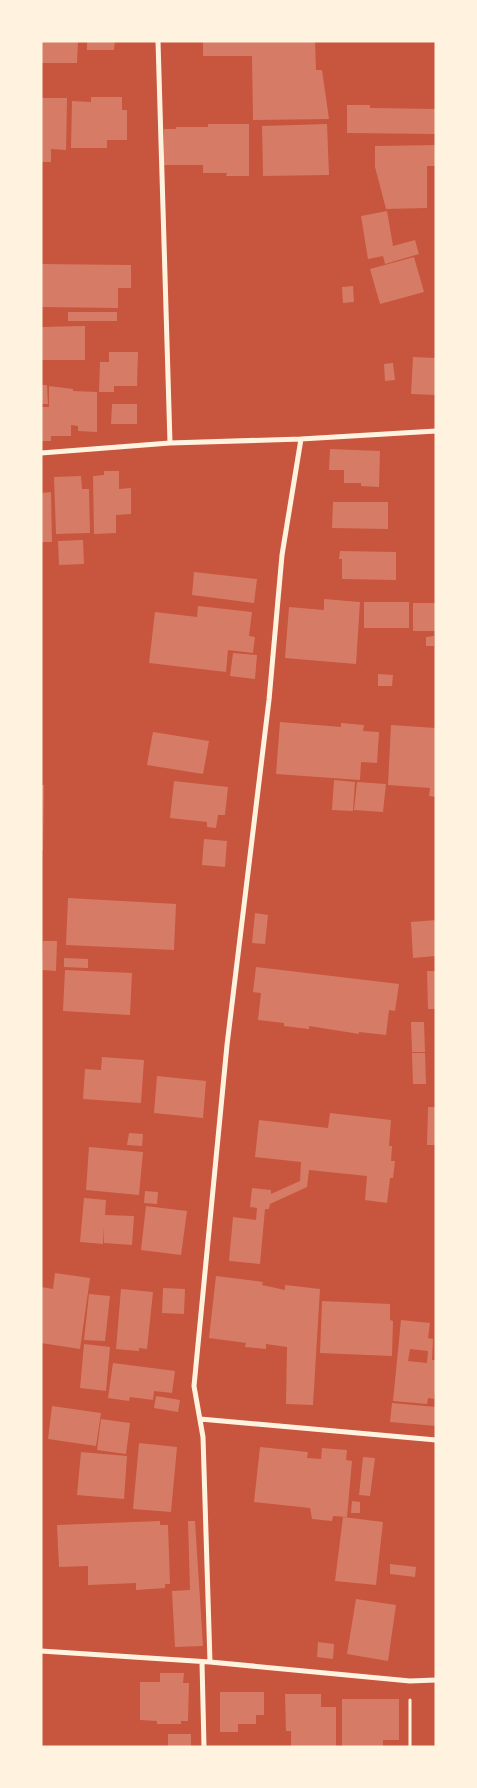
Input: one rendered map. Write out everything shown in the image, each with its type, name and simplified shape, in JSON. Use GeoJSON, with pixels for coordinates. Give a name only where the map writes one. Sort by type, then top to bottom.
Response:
{"type":"FeatureCollection","features":[{"type":"Feature","properties":{"kind":"street"},"geometry":{"type":"LineString","coordinates":[[158,41],[170,444]]}},
{"type":"Feature","properties":{"kind":"street"},"geometry":{"type":"LineString","coordinates":[[41,453],[170,444],[436,431]]}},
{"type":"Feature","properties":{"kind":"street"},"geometry":{"type":"LineString","coordinates":[[210,1662],[203,1437],[194,1386],[227,1045],[269,700],[282,556],[301,439]]}},
{"type":"Feature","properties":{"kind":"street"},"geometry":{"type":"LineString","coordinates":[[200,1419],[436,1440]]}},
{"type":"Feature","properties":{"kind":"street"},"geometry":{"type":"LineString","coordinates":[[41,1651],[210,1662],[410,1681],[436,1680]]}},
{"type":"Feature","properties":{"kind":"street"},"geometry":{"type":"LineString","coordinates":[[202,1662],[204,1747]]}},
{"type":"Feature","properties":{"kind":"path"},"geometry":{"type":"LineString","coordinates":[[410,1681],[410,1747]]}},
{"type":"Feature","properties":{"kind":"building"},"geometry":{"type":"Polygon","coordinates":[[[41,41],[78,41],[77,63],[41,63],[41,41]]]}},
{"type":"Feature","properties":{"kind":"building"},"geometry":{"type":"Polygon","coordinates":[[[87,41],[115,41],[114,50],[87,50],[87,41]]]}},
{"type":"Feature","properties":{"kind":"building"},"geometry":{"type":"Polygon","coordinates":[[[203,41],[315,41],[316,70],[322,70],[329,119],[253,120],[252,56],[203,56],[203,41]]]}},
{"type":"Feature","properties":{"kind":"building"},"geometry":{"type":"Polygon","coordinates":[[[91,97],[122,97],[122,110],[127,110],[127,140],[107,140],[107,148],[71,148],[72,101],[91,102],[91,97]]]}},
{"type":"Feature","properties":{"kind":"building"},"geometry":{"type":"Polygon","coordinates":[[[41,98],[67,98],[66,150],[51,149],[51,162],[41,162],[41,98]]]}},
{"type":"Feature","properties":{"kind":"building"},"geometry":{"type":"Polygon","coordinates":[[[347,105],[370,105],[370,108],[436,109],[436,134],[347,133],[347,105]]]}},
{"type":"Feature","properties":{"kind":"building"},"geometry":{"type":"Polygon","coordinates":[[[208,124],[249,124],[249,176],[226,176],[227,173],[203,173],[203,165],[164,165],[164,129],[208,127],[208,124]]]}},
{"type":"Feature","properties":{"kind":"building"},"geometry":{"type":"Polygon","coordinates":[[[327,124],[329,175],[263,176],[262,126],[327,124]]]}},
{"type":"Feature","properties":{"kind":"building"},"geometry":{"type":"Polygon","coordinates":[[[436,145],[436,166],[427,166],[427,208],[386,209],[375,167],[375,146],[436,145]]]}},
{"type":"Feature","properties":{"kind":"building"},"geometry":{"type":"Polygon","coordinates":[[[387,211],[393,246],[415,240],[419,254],[385,264],[383,256],[368,259],[361,216],[387,211]]]}},
{"type":"Feature","properties":{"kind":"building"},"geometry":{"type":"Polygon","coordinates":[[[414,257],[424,292],[380,304],[370,269],[414,257]]]}},
{"type":"Feature","properties":{"kind":"building"},"geometry":{"type":"Polygon","coordinates":[[[41,264],[131,265],[131,288],[118,288],[118,308],[41,307],[41,264]]]}},
{"type":"Feature","properties":{"kind":"building"},"geometry":{"type":"Polygon","coordinates":[[[353,286],[354,302],[343,303],[342,287],[353,286]]]}},
{"type":"Feature","properties":{"kind":"building"},"geometry":{"type":"Polygon","coordinates":[[[68,312],[117,312],[117,321],[68,321],[68,312]]]}},
{"type":"Feature","properties":{"kind":"building"},"geometry":{"type":"Polygon","coordinates":[[[85,326],[85,360],[41,360],[41,327],[85,326]]]}},
{"type":"Feature","properties":{"kind":"building"},"geometry":{"type":"Polygon","coordinates":[[[109,352],[138,352],[137,386],[114,386],[114,392],[99,392],[100,362],[109,362],[109,352]]]}},
{"type":"Feature","properties":{"kind":"building"},"geometry":{"type":"Polygon","coordinates":[[[413,357],[436,358],[436,395],[411,394],[413,357]]]}},
{"type":"Feature","properties":{"kind":"building"},"geometry":{"type":"Polygon","coordinates":[[[393,363],[395,380],[385,381],[384,364],[393,363]]]}},
{"type":"Feature","properties":{"kind":"building"},"geometry":{"type":"Polygon","coordinates":[[[41,385],[47,385],[48,404],[41,404],[41,385]]]}},
{"type":"Feature","properties":{"kind":"building"},"geometry":{"type":"Polygon","coordinates":[[[49,386],[73,389],[73,391],[97,392],[97,432],[78,431],[78,426],[71,425],[71,436],[51,436],[51,441],[41,441],[41,407],[49,407],[49,386]]]}},
{"type":"Feature","properties":{"kind":"building"},"geometry":{"type":"Polygon","coordinates":[[[112,404],[137,404],[137,424],[111,424],[112,404]]]}},
{"type":"Feature","properties":{"kind":"building"},"geometry":{"type":"Polygon","coordinates":[[[330,449],[380,451],[379,487],[361,486],[361,483],[344,483],[344,470],[329,470],[330,449]]]}},
{"type":"Feature","properties":{"kind":"building"},"geometry":{"type":"Polygon","coordinates":[[[104,471],[119,471],[119,489],[131,488],[131,514],[116,515],[116,533],[94,534],[93,476],[104,475],[104,471]]]}},
{"type":"Feature","properties":{"kind":"building"},"geometry":{"type":"Polygon","coordinates":[[[81,476],[82,489],[89,489],[90,533],[56,534],[54,477],[81,476]]]}},
{"type":"Feature","properties":{"kind":"building"},"geometry":{"type":"Polygon","coordinates":[[[51,492],[52,542],[41,542],[41,493],[51,492]]]}},
{"type":"Feature","properties":{"kind":"building"},"geometry":{"type":"Polygon","coordinates":[[[333,502],[388,502],[388,529],[332,528],[333,502]]]}},
{"type":"Feature","properties":{"kind":"building"},"geometry":{"type":"Polygon","coordinates":[[[83,540],[84,564],[59,565],[58,541],[83,540]]]}},
{"type":"Feature","properties":{"kind":"building"},"geometry":{"type":"Polygon","coordinates":[[[340,551],[396,552],[396,580],[342,579],[342,559],[339,559],[340,551]]]}},
{"type":"Feature","properties":{"kind":"building"},"geometry":{"type":"Polygon","coordinates":[[[194,572],[257,579],[254,603],[192,595],[194,572]]]}},
{"type":"Feature","properties":{"kind":"building"},"geometry":{"type":"Polygon","coordinates":[[[324,599],[360,602],[356,664],[285,658],[289,607],[324,610],[324,599]]]}},
{"type":"Feature","properties":{"kind":"building"},"geometry":{"type":"Polygon","coordinates":[[[364,602],[409,602],[409,628],[364,628],[364,602]]]}},
{"type":"Feature","properties":{"kind":"building"},"geometry":{"type":"Polygon","coordinates":[[[413,603],[436,603],[436,631],[413,631],[413,603]]]}},
{"type":"Feature","properties":{"kind":"building"},"geometry":{"type":"Polygon","coordinates":[[[198,606],[252,612],[249,636],[255,637],[253,653],[228,650],[226,672],[149,663],[155,612],[197,617],[198,606]]]}},
{"type":"Feature","properties":{"kind":"building"},"geometry":{"type":"Polygon","coordinates":[[[434,636],[434,646],[426,646],[426,637],[434,636]]]}},
{"type":"Feature","properties":{"kind":"building"},"geometry":{"type":"Polygon","coordinates":[[[233,653],[257,655],[255,679],[230,676],[233,653]]]}},
{"type":"Feature","properties":{"kind":"building"},"geometry":{"type":"Polygon","coordinates":[[[378,674],[393,675],[392,686],[378,686],[378,674]]]}},
{"type":"Feature","properties":{"kind":"building"},"geometry":{"type":"Polygon","coordinates":[[[280,722],[341,727],[341,723],[364,725],[363,731],[379,732],[377,763],[361,762],[360,780],[276,774],[280,722]]]}},
{"type":"Feature","properties":{"kind":"building"},"geometry":{"type":"Polygon","coordinates":[[[391,725],[436,728],[436,797],[429,796],[430,788],[388,785],[391,725]]]}},
{"type":"Feature","properties":{"kind":"building"},"geometry":{"type":"Polygon","coordinates":[[[153,732],[209,741],[203,774],[147,765],[153,732]]]}},
{"type":"Feature","properties":{"kind":"building"},"geometry":{"type":"Polygon","coordinates":[[[334,780],[355,782],[353,811],[332,810],[334,780]]]}},
{"type":"Feature","properties":{"kind":"building"},"geometry":{"type":"Polygon","coordinates":[[[174,781],[228,787],[225,815],[218,815],[216,828],[207,827],[207,822],[170,818],[174,781]]]}},
{"type":"Feature","properties":{"kind":"building"},"geometry":{"type":"Polygon","coordinates":[[[357,782],[386,784],[383,812],[354,810],[357,782]]]}},
{"type":"Feature","properties":{"kind":"building"},"geometry":{"type":"Polygon","coordinates":[[[41,785],[44,785],[43,850],[41,850],[41,785]]]}},
{"type":"Feature","properties":{"kind":"building"},"geometry":{"type":"Polygon","coordinates":[[[204,839],[227,841],[225,867],[202,865],[204,839]]]}},
{"type":"Feature","properties":{"kind":"building"},"geometry":{"type":"Polygon","coordinates":[[[68,898],[176,904],[174,950],[66,945],[68,898]]]}},
{"type":"Feature","properties":{"kind":"building"},"geometry":{"type":"Polygon","coordinates":[[[255,913],[268,915],[265,944],[252,943],[255,913]]]}},
{"type":"Feature","properties":{"kind":"building"},"geometry":{"type":"Polygon","coordinates":[[[436,920],[436,956],[413,958],[411,922],[436,920]]]}},
{"type":"Feature","properties":{"kind":"building"},"geometry":{"type":"Polygon","coordinates":[[[43,941],[57,941],[56,971],[42,970],[43,941]]]}},
{"type":"Feature","properties":{"kind":"building"},"geometry":{"type":"Polygon","coordinates":[[[64,958],[88,959],[88,968],[64,967],[64,958]]]}},
{"type":"Feature","properties":{"kind":"building"},"geometry":{"type":"Polygon","coordinates":[[[256,967],[399,984],[395,1011],[389,1010],[386,1035],[359,1032],[359,1034],[309,1026],[309,1029],[284,1026],[284,1023],[258,1020],[261,993],[253,992],[256,967]]]}},
{"type":"Feature","properties":{"kind":"building"},"geometry":{"type":"Polygon","coordinates":[[[65,970],[132,973],[130,1015],[63,1011],[65,970]]]}},
{"type":"Feature","properties":{"kind":"building"},"geometry":{"type":"Polygon","coordinates":[[[427,971],[436,971],[436,1009],[428,1009],[427,971]]]}},
{"type":"Feature","properties":{"kind":"building"},"geometry":{"type":"Polygon","coordinates":[[[411,1022],[424,1022],[425,1052],[412,1052],[411,1022]]]}},
{"type":"Feature","properties":{"kind":"building"},"geometry":{"type":"Polygon","coordinates":[[[412,1053],[425,1053],[426,1084],[413,1084],[412,1053]]]}},
{"type":"Feature","properties":{"kind":"building"},"geometry":{"type":"Polygon","coordinates":[[[102,1057],[144,1060],[141,1103],[83,1099],[85,1069],[101,1070],[102,1057]]]}},
{"type":"Feature","properties":{"kind":"building"},"geometry":{"type":"Polygon","coordinates":[[[157,1076],[206,1081],[203,1118],[154,1113],[157,1076]]]}},
{"type":"Feature","properties":{"kind":"building"},"geometry":{"type":"Polygon","coordinates":[[[428,1107],[436,1107],[436,1145],[427,1145],[428,1107]]]}},
{"type":"Feature","properties":{"kind":"building"},"geometry":{"type":"Polygon","coordinates":[[[330,1113],[391,1120],[389,1146],[392,1146],[391,1161],[395,1161],[393,1178],[390,1178],[387,1203],[365,1200],[367,1176],[309,1170],[307,1187],[270,1204],[269,1209],[265,1209],[260,1264],[229,1261],[233,1217],[256,1220],[257,1208],[250,1207],[252,1188],[271,1190],[271,1194],[300,1181],[301,1162],[255,1157],[259,1120],[328,1128],[330,1113]]]}},
{"type":"Feature","properties":{"kind":"building"},"geometry":{"type":"Polygon","coordinates":[[[129,1133],[143,1134],[142,1146],[127,1145],[129,1133]]]}},
{"type":"Feature","properties":{"kind":"building"},"geometry":{"type":"Polygon","coordinates":[[[89,1147],[143,1152],[139,1195],[86,1190],[89,1147]]]}},
{"type":"Feature","properties":{"kind":"building"},"geometry":{"type":"Polygon","coordinates":[[[145,1191],[158,1192],[157,1204],[144,1203],[145,1191]]]}},
{"type":"Feature","properties":{"kind":"building"},"geometry":{"type":"Polygon","coordinates":[[[84,1198],[106,1200],[105,1215],[134,1216],[132,1245],[104,1243],[104,1227],[103,1244],[80,1242],[84,1198]]]}},
{"type":"Feature","properties":{"kind":"building"},"geometry":{"type":"Polygon","coordinates":[[[146,1206],[187,1211],[181,1255],[141,1250],[146,1206]]]}},
{"type":"Feature","properties":{"kind":"building"},"geometry":{"type":"Polygon","coordinates":[[[55,1273],[90,1278],[80,1349],[41,1343],[41,1287],[53,1289],[55,1273]]]}},
{"type":"Feature","properties":{"kind":"building"},"geometry":{"type":"Polygon","coordinates":[[[216,1276],[263,1282],[262,1285],[285,1290],[285,1285],[320,1289],[313,1405],[286,1404],[287,1347],[266,1344],[266,1349],[245,1347],[246,1343],[209,1338],[216,1276]]]}},
{"type":"Feature","properties":{"kind":"building"},"geometry":{"type":"Polygon","coordinates":[[[163,1288],[185,1289],[184,1314],[162,1313],[163,1288]]]}},
{"type":"Feature","properties":{"kind":"building"},"geometry":{"type":"Polygon","coordinates":[[[121,1289],[153,1292],[147,1349],[139,1348],[139,1351],[116,1349],[121,1289]]]}},
{"type":"Feature","properties":{"kind":"building"},"geometry":{"type":"Polygon","coordinates":[[[89,1294],[110,1296],[105,1341],[84,1340],[89,1294]]]}},
{"type":"Feature","properties":{"kind":"building"},"geometry":{"type":"Polygon","coordinates":[[[322,1301],[390,1304],[390,1320],[393,1321],[392,1356],[320,1353],[322,1301]]]}},
{"type":"Feature","properties":{"kind":"building"},"geometry":{"type":"Polygon","coordinates":[[[401,1320],[430,1323],[428,1338],[433,1339],[432,1360],[436,1360],[434,1399],[428,1398],[427,1404],[393,1401],[401,1320]],[[410,1349],[408,1361],[427,1363],[428,1351],[410,1349]]]}},
{"type":"Feature","properties":{"kind":"building"},"geometry":{"type":"Polygon","coordinates":[[[84,1344],[110,1347],[106,1391],[80,1388],[84,1344]]]}},
{"type":"Feature","properties":{"kind":"building"},"geometry":{"type":"Polygon","coordinates":[[[113,1363],[175,1371],[172,1393],[154,1391],[153,1400],[130,1397],[129,1401],[108,1398],[113,1363]]]}},
{"type":"Feature","properties":{"kind":"building"},"geometry":{"type":"Polygon","coordinates":[[[156,1396],[180,1400],[178,1412],[154,1408],[156,1396]]]}},
{"type":"Feature","properties":{"kind":"building"},"geometry":{"type":"Polygon","coordinates":[[[392,1403],[436,1407],[436,1426],[390,1422],[392,1403]]]}},
{"type":"Feature","properties":{"kind":"building"},"geometry":{"type":"Polygon","coordinates":[[[52,1406],[101,1413],[96,1446],[48,1439],[52,1406]]]}},
{"type":"Feature","properties":{"kind":"building"},"geometry":{"type":"Polygon","coordinates":[[[101,1419],[130,1423],[126,1454],[97,1450],[101,1419]]]}},
{"type":"Feature","properties":{"kind":"building"},"geometry":{"type":"Polygon","coordinates":[[[139,1443],[177,1447],[171,1512],[133,1509],[139,1443]]]}},
{"type":"Feature","properties":{"kind":"building"},"geometry":{"type":"Polygon","coordinates":[[[260,1447],[308,1452],[307,1458],[321,1459],[322,1448],[347,1450],[346,1460],[352,1461],[347,1517],[333,1516],[332,1521],[312,1519],[310,1508],[254,1502],[260,1447]]]}},
{"type":"Feature","properties":{"kind":"building"},"geometry":{"type":"Polygon","coordinates":[[[81,1452],[127,1456],[124,1499],[77,1495],[81,1452]]]}},
{"type":"Feature","properties":{"kind":"building"},"geometry":{"type":"Polygon","coordinates":[[[363,1457],[375,1458],[370,1496],[359,1495],[363,1457]]]}},
{"type":"Feature","properties":{"kind":"building"},"geometry":{"type":"Polygon","coordinates":[[[352,1501],[360,1502],[360,1513],[351,1513],[352,1501]]]}},
{"type":"Feature","properties":{"kind":"building"},"geometry":{"type":"Polygon","coordinates":[[[343,1517],[383,1522],[376,1585],[335,1581],[343,1517]]]}},
{"type":"Feature","properties":{"kind":"building"},"geometry":{"type":"Polygon","coordinates":[[[160,1521],[160,1525],[168,1525],[170,1584],[165,1584],[165,1588],[136,1590],[136,1583],[88,1585],[88,1566],[59,1567],[57,1525],[160,1521]]]}},
{"type":"Feature","properties":{"kind":"building"},"geometry":{"type":"Polygon","coordinates":[[[188,1521],[195,1521],[203,1646],[175,1647],[172,1591],[190,1590],[188,1521]]]}},
{"type":"Feature","properties":{"kind":"building"},"geometry":{"type":"Polygon","coordinates":[[[390,1564],[416,1567],[415,1577],[390,1574],[390,1564]]]}},
{"type":"Feature","properties":{"kind":"building"},"geometry":{"type":"Polygon","coordinates":[[[356,1599],[396,1605],[388,1661],[347,1654],[356,1599]]]}},
{"type":"Feature","properties":{"kind":"building"},"geometry":{"type":"Polygon","coordinates":[[[318,1642],[334,1644],[333,1659],[317,1657],[318,1642]]]}},
{"type":"Feature","properties":{"kind":"building"},"geometry":{"type":"Polygon","coordinates":[[[160,1673],[184,1673],[183,1683],[189,1683],[188,1721],[181,1721],[181,1724],[157,1724],[157,1721],[140,1720],[140,1682],[160,1682],[160,1673]]]}},
{"type":"Feature","properties":{"kind":"building"},"geometry":{"type":"Polygon","coordinates":[[[220,1692],[264,1692],[264,1715],[256,1715],[256,1724],[238,1724],[238,1732],[220,1732],[220,1692]]]}},
{"type":"Feature","properties":{"kind":"building"},"geometry":{"type":"Polygon","coordinates":[[[285,1694],[321,1694],[321,1707],[336,1707],[336,1747],[291,1747],[291,1731],[286,1731],[285,1694]]]}},
{"type":"Feature","properties":{"kind":"building"},"geometry":{"type":"Polygon","coordinates":[[[342,1699],[399,1699],[399,1740],[383,1740],[383,1747],[342,1747],[342,1699]]]}},
{"type":"Feature","properties":{"kind":"building"},"geometry":{"type":"Polygon","coordinates":[[[168,1734],[191,1734],[191,1746],[168,1746],[168,1734]]]}}]}
